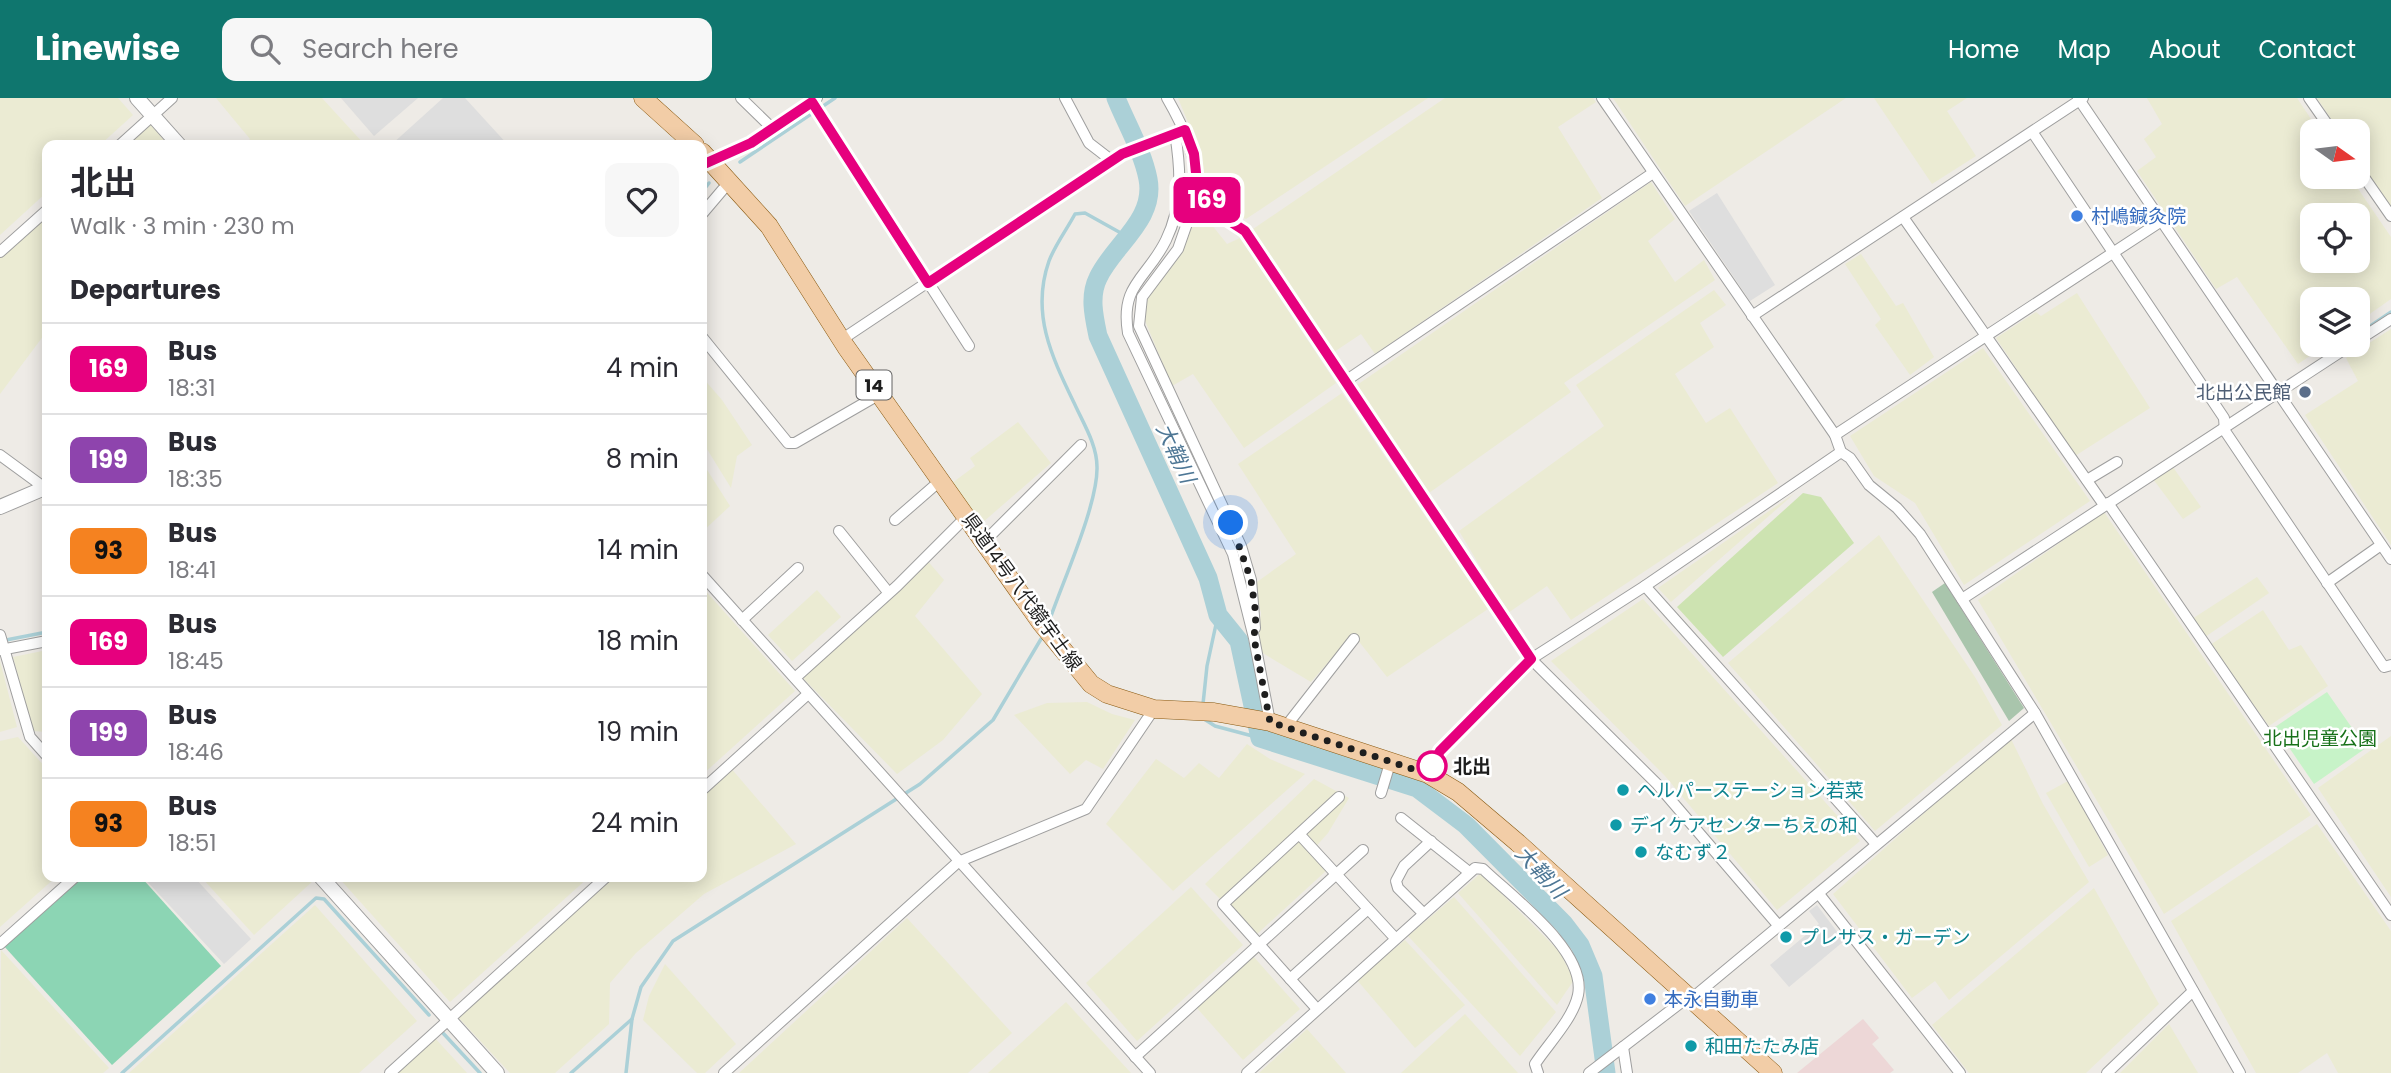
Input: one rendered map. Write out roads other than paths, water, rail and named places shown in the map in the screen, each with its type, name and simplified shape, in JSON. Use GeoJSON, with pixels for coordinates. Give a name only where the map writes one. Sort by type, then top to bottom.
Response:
{"type":"FeatureCollection","features":[{"type":"Feature","properties":{"kind":"main road"},"geometry":{"type":"LineString","coordinates":[[643,98],[689,140]]}},
{"type":"Feature","properties":{"kind":"main road","name":"県道14号八代鏡宇土線"},"geometry":{"type":"LineString","coordinates":[[707,161],[730,181],[769,226],[841,340],[1053,641],[1091,684],[1107,694],[1154,709],[1214,712],[1268,722],[1389,765],[1428,774],[1458,792],[1773,1073]]}},
{"type":"Feature","properties":{"kind":"street"},"geometry":{"type":"LineString","coordinates":[[137,98],[175,140]]}},
{"type":"Feature","properties":{"kind":"street"},"geometry":{"type":"LineString","coordinates":[[126,140],[172,98]]}},
{"type":"Feature","properties":{"kind":"street"},"geometry":{"type":"LineString","coordinates":[[741,98],[773,129]]}},
{"type":"Feature","properties":{"kind":"street"},"geometry":{"type":"LineString","coordinates":[[1065,98],[1089,143],[1111,160]]}},
{"type":"Feature","properties":{"kind":"street"},"geometry":{"type":"LineString","coordinates":[[1167,98],[1180,132],[1194,154],[1198,192],[1178,249],[1142,298],[1139,326],[1241,546],[1256,615],[1254,638]]}},
{"type":"Feature","properties":{"kind":"street"},"geometry":{"type":"LineString","coordinates":[[1602,98],[1835,435],[1841,452],[1850,458],[1869,485],[1909,521],[1962,599],[2035,713],[2240,1073]]}},
{"type":"Feature","properties":{"kind":"street"},"geometry":{"type":"LineString","coordinates":[[2309,98],[2324,119]]}},
{"type":"Feature","properties":{"kind":"street"},"geometry":{"type":"LineString","coordinates":[[1752,316],[2033,133],[2080,99],[2391,559]]}},
{"type":"Feature","properties":{"kind":"street"},"geometry":{"type":"LineString","coordinates":[[707,158],[751,143],[815,101],[823,119],[969,346]]}},
{"type":"Feature","properties":{"kind":"street"},"geometry":{"type":"LineString","coordinates":[[841,340],[1111,160],[1180,132]]}},
{"type":"Feature","properties":{"kind":"street"},"geometry":{"type":"LineString","coordinates":[[1180,132],[1181,174],[1177,212],[1166,240],[1126,301],[1128,333],[1233,554],[1254,638],[1268,722]]}},
{"type":"Feature","properties":{"kind":"street"},"geometry":{"type":"LineString","coordinates":[[2033,133],[2224,418],[2225,426],[2327,583],[2390,670]]}},
{"type":"Feature","properties":{"kind":"street"},"geometry":{"type":"LineString","coordinates":[[1344,382],[1653,173]]}},
{"type":"Feature","properties":{"kind":"street"},"geometry":{"type":"LineString","coordinates":[[707,208],[730,181]]}},
{"type":"Feature","properties":{"kind":"street"},"geometry":{"type":"LineString","coordinates":[[2370,186],[2391,216]]}},
{"type":"Feature","properties":{"kind":"street"},"geometry":{"type":"LineString","coordinates":[[1198,192],[1225,218],[1245,231],[1531,659],[1657,784],[1778,925]]}},
{"type":"Feature","properties":{"kind":"street"},"geometry":{"type":"LineString","coordinates":[[0,252],[42,214]]}},
{"type":"Feature","properties":{"kind":"street"},"geometry":{"type":"LineString","coordinates":[[1903,218],[2106,504],[2391,915]]}},
{"type":"Feature","properties":{"kind":"street"},"geometry":{"type":"LineString","coordinates":[[1835,435],[2163,220]]}},
{"type":"Feature","properties":{"kind":"street"},"geometry":{"type":"LineString","coordinates":[[2370,332],[2391,318]]}},
{"type":"Feature","properties":{"kind":"street"},"geometry":{"type":"LineString","coordinates":[[707,343],[788,443],[795,443],[880,394]]}},
{"type":"Feature","properties":{"kind":"street"},"geometry":{"type":"LineString","coordinates":[[1962,599],[2333,357]]}},
{"type":"Feature","properties":{"kind":"street"},"geometry":{"type":"LineString","coordinates":[[984,542],[1081,445]]}},
{"type":"Feature","properties":{"kind":"street"},"geometry":{"type":"LineString","coordinates":[[1428,774],[1440,751],[1531,659],[1645,586],[1841,452]]}},
{"type":"Feature","properties":{"kind":"street"},"geometry":{"type":"LineString","coordinates":[[0,454],[42,485]]}},
{"type":"Feature","properties":{"kind":"street"},"geometry":{"type":"LineString","coordinates":[[2087,480],[2117,462]]}},
{"type":"Feature","properties":{"kind":"street"},"geometry":{"type":"LineString","coordinates":[[895,520],[940,480]]}},
{"type":"Feature","properties":{"kind":"street"},"geometry":{"type":"LineString","coordinates":[[0,507],[42,490]]}},
{"type":"Feature","properties":{"kind":"street"},"geometry":{"type":"LineString","coordinates":[[795,678],[967,516]]}},
{"type":"Feature","properties":{"kind":"street"},"geometry":{"type":"LineString","coordinates":[[839,531],[888,592]]}},
{"type":"Feature","properties":{"kind":"street"},"geometry":{"type":"LineString","coordinates":[[2327,583],[2381,545]]}},
{"type":"Feature","properties":{"kind":"street"},"geometry":{"type":"LineString","coordinates":[[742,620],[798,568]]}},
{"type":"Feature","properties":{"kind":"street"},"geometry":{"type":"LineString","coordinates":[[707,581],[910,805],[957,862],[1150,1073]]}},
{"type":"Feature","properties":{"kind":"street"},"geometry":{"type":"LineString","coordinates":[[1645,586],[1876,844]]}},
{"type":"Feature","properties":{"kind":"street"},"geometry":{"type":"LineString","coordinates":[[0,635],[30,737],[42,750]]}},
{"type":"Feature","properties":{"kind":"street"},"geometry":{"type":"LineString","coordinates":[[1289,729],[1290,720],[1354,639]]}},
{"type":"Feature","properties":{"kind":"street"},"geometry":{"type":"LineString","coordinates":[[3,649],[42,642]]}},
{"type":"Feature","properties":{"kind":"street"},"geometry":{"type":"LineString","coordinates":[[707,785],[808,694]]}},
{"type":"Feature","properties":{"kind":"street"},"geometry":{"type":"LineString","coordinates":[[724,1073],[957,862],[1086,809],[1154,709]]}},
{"type":"Feature","properties":{"kind":"street"},"geometry":{"type":"LineString","coordinates":[[1592,1071],[1819,894],[2035,713]]}},
{"type":"Feature","properties":{"kind":"street"},"geometry":{"type":"LineString","coordinates":[[1381,793],[1389,765]]}},
{"type":"Feature","properties":{"kind":"street"},"geometry":{"type":"LineString","coordinates":[[1317,1009],[1223,904],[1293,836],[1300,835],[1339,797]]}},
{"type":"Feature","properties":{"kind":"street"},"geometry":{"type":"LineString","coordinates":[[1401,818],[1469,872]]}},
{"type":"Feature","properties":{"kind":"street"},"geometry":{"type":"LineString","coordinates":[[1300,835],[1395,939]]}},
{"type":"Feature","properties":{"kind":"street"},"geometry":{"type":"LineString","coordinates":[[1423,913],[1398,888],[1396,881],[1404,866],[1431,841]]}},
{"type":"Feature","properties":{"kind":"street"},"geometry":{"type":"LineString","coordinates":[[1135,1057],[1363,850]]}},
{"type":"Feature","properties":{"kind":"street"},"geometry":{"type":"LineString","coordinates":[[1247,1073],[1475,867],[1483,869],[1574,960],[1579,993],[1575,1004],[1535,1064],[1538,1073]]}},
{"type":"Feature","properties":{"kind":"street"},"geometry":{"type":"LineString","coordinates":[[0,944],[69,882]]}},
{"type":"Feature","properties":{"kind":"street"},"geometry":{"type":"LineString","coordinates":[[326,882],[497,1073]]}},
{"type":"Feature","properties":{"kind":"street"},"geometry":{"type":"LineString","coordinates":[[390,1073],[600,882]]}},
{"type":"Feature","properties":{"kind":"street"},"geometry":{"type":"LineString","coordinates":[[1819,894],[1960,1073]]}},
{"type":"Feature","properties":{"kind":"street"},"geometry":{"type":"LineString","coordinates":[[1290,979],[1368,909]]}},
{"type":"Feature","properties":{"kind":"street"},"geometry":{"type":"LineString","coordinates":[[2107,1073],[2193,991]]}},
{"type":"Feature","properties":{"kind":"street"},"geometry":{"type":"LineString","coordinates":[[1620,1049],[1627,1073]]}},
{"type":"Feature","properties":{"kind":"waterway"},"geometry":{"type":"LineString","coordinates":[[740,162],[835,98]]}},
{"type":"Feature","properties":{"kind":"waterway","name":"大鞘川"},"geometry":{"type":"LineString","coordinates":[[1116,98],[1142,158],[1149,194],[1140,220],[1105,266],[1095,285],[1093,307],[1098,336],[1208,578],[1218,615],[1239,641],[1260,738],[1417,788],[1466,825],[1564,924],[1580,945],[1593,976],[1606,1073]]}},
{"type":"Feature","properties":{"kind":"waterway"},"geometry":{"type":"LineString","coordinates":[[1050,619],[1086,521],[1096,483],[1097,467],[1090,436],[1052,354],[1043,318],[1044,281],[1049,261],[1075,214],[1085,213],[1128,237]]}},
{"type":"Feature","properties":{"kind":"waterway"},"geometry":{"type":"LineString","coordinates":[[2370,326],[2391,312]]}},
{"type":"Feature","properties":{"kind":"waterway"},"geometry":{"type":"LineString","coordinates":[[1203,704],[1207,666],[1218,615]]}},
{"type":"Feature","properties":{"kind":"waterway"},"geometry":{"type":"LineString","coordinates":[[6,640],[42,633]]}},
{"type":"Feature","properties":{"kind":"waterway"},"geometry":{"type":"LineString","coordinates":[[626,1073],[632,1019],[641,987],[673,941],[920,784],[993,720],[1041,639]]}},
{"type":"Feature","properties":{"kind":"waterway"},"geometry":{"type":"LineString","coordinates":[[1204,719],[1215,726],[1260,738]]}},
{"type":"Feature","properties":{"kind":"waterway"},"geometry":{"type":"LineString","coordinates":[[122,1073],[316,898],[324,899],[429,1015]]}},
{"type":"Feature","properties":{"kind":"waterway"},"geometry":{"type":"LineString","coordinates":[[571,1073],[632,1019]]}},
{"type":"Feature","properties":{"kind":"waterway"},"geometry":{"type":"LineString","coordinates":[[442,1032],[480,1073]]}},
{"type":"Feature","properties":{"kind":"place","name":"村嶋鍼灸院"},"geometry":{"type":"Point","coordinates":[2077,216]}},
{"type":"Feature","properties":{"kind":"place","name":"北出公民館"},"geometry":{"type":"Point","coordinates":[2305,392]}},
{"type":"Feature","properties":{"kind":"place","name":"北出"},"geometry":{"type":"Point","coordinates":[1432,766]}},
{"type":"Feature","properties":{"kind":"place","name":"ヘルパーステーション若菜"},"geometry":{"type":"Point","coordinates":[1623,790]}},
{"type":"Feature","properties":{"kind":"place","name":"デイケアセンターちえの和"},"geometry":{"type":"Point","coordinates":[1616,825]}},
{"type":"Feature","properties":{"kind":"place","name":"なむず２"},"geometry":{"type":"Point","coordinates":[1641,852]}},
{"type":"Feature","properties":{"kind":"place","name":"プレサス・ガーデン"},"geometry":{"type":"Point","coordinates":[1786,937]}},
{"type":"Feature","properties":{"kind":"place","name":"本永自動車"},"geometry":{"type":"Point","coordinates":[1650,999]}},
{"type":"Feature","properties":{"kind":"place","name":"和田たたみ店"},"geometry":{"type":"Point","coordinates":[1691,1046]}},
{"type":"Feature","properties":{"kind":"park label","name":"北出児童公園"},"geometry":{"type":"Point","coordinates":[2320,738]}}]}
